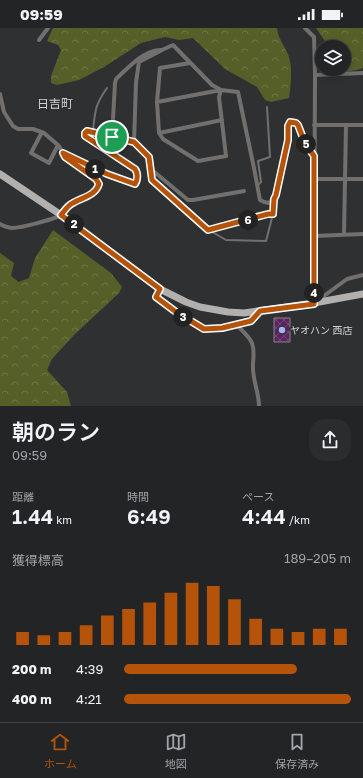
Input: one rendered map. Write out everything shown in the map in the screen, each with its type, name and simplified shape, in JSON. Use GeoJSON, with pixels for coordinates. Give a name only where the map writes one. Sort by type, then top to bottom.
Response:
{"type":"FeatureCollection","features":[{"type":"Feature","properties":{"kind":"main road"},"geometry":{"type":"LineString","coordinates":[[0,174],[61,215],[160,289],[200,308],[228,312],[260,311],[314,304],[363,294]]}},
{"type":"Feature","properties":{"kind":"street"},"geometry":{"type":"LineString","coordinates":[[39,40],[48,28]]}},
{"type":"Feature","properties":{"kind":"street"},"geometry":{"type":"LineString","coordinates":[[305,28],[314,37],[314,304]]}},
{"type":"Feature","properties":{"kind":"street"},"geometry":{"type":"LineString","coordinates":[[134,142],[136,82],[139,62],[173,46],[212,85],[221,90]]}},
{"type":"Feature","properties":{"kind":"street"},"geometry":{"type":"LineString","coordinates":[[112,137],[116,79],[137,59],[156,50],[162,50]]}},
{"type":"Feature","properties":{"kind":"street"},"geometry":{"type":"LineString","coordinates":[[190,63],[160,68],[157,102],[159,132],[163,138],[198,161],[226,156],[219,97],[221,90]]}},
{"type":"Feature","properties":{"kind":"street"},"geometry":{"type":"LineString","coordinates":[[351,74],[363,74]]}},
{"type":"Feature","properties":{"kind":"street"},"geometry":{"type":"LineString","coordinates":[[157,102],[221,90],[238,92],[260,200],[270,202],[274,199]]}},
{"type":"Feature","properties":{"kind":"street"},"geometry":{"type":"LineString","coordinates":[[0,94],[4,112],[14,126],[18,129],[33,129],[44,132],[58,145],[65,157],[96,179],[99,184],[98,188],[92,194],[73,202],[61,215],[20,227],[11,228],[0,224]]}},
{"type":"Feature","properties":{"kind":"street"},"geometry":{"type":"LineString","coordinates":[[159,132],[222,120]]}},
{"type":"Feature","properties":{"kind":"street"},"geometry":{"type":"LineString","coordinates":[[63,153],[107,174],[135,184],[137,173],[135,169],[85,136],[85,133],[87,131],[93,132],[134,142],[149,157],[152,170],[152,180],[208,230],[273,214],[274,199],[288,140],[288,126],[290,122],[298,125],[305,143],[314,156]]}},
{"type":"Feature","properties":{"kind":"street"},"geometry":{"type":"LineString","coordinates":[[314,125],[363,125]]}},
{"type":"Feature","properties":{"kind":"street"},"geometry":{"type":"LineString","coordinates":[[344,234],[346,125]]}},
{"type":"Feature","properties":{"kind":"street"},"geometry":{"type":"LineString","coordinates":[[42,132],[31,153],[49,163],[58,145]]}},
{"type":"Feature","properties":{"kind":"street"},"geometry":{"type":"LineString","coordinates":[[152,170],[188,200],[244,191]]}},
{"type":"Feature","properties":{"kind":"street"},"geometry":{"type":"LineString","coordinates":[[314,179],[363,179]]}},
{"type":"Feature","properties":{"kind":"street"},"geometry":{"type":"LineString","coordinates":[[314,236],[363,234]]}},
{"type":"Feature","properties":{"kind":"street"},"geometry":{"type":"LineString","coordinates":[[314,304],[347,279],[363,275]]}},
{"type":"Feature","properties":{"kind":"street"},"geometry":{"type":"LineString","coordinates":[[160,289],[156,297],[176,312],[204,329],[222,328],[251,321],[260,311]]}},
{"type":"Feature","properties":{"kind":"street"},"geometry":{"type":"LineString","coordinates":[[236,324],[251,341],[253,346],[253,373],[259,396],[259,406]]}},
{"type":"Feature","properties":{"kind":"lane"},"geometry":{"type":"LineString","coordinates":[[93,132],[95,109],[98,99],[107,88]]}},
{"type":"Feature","properties":{"kind":"lane"},"geometry":{"type":"LineString","coordinates":[[257,186],[261,182],[258,161],[270,157],[267,107]]}},
{"type":"Feature","properties":{"kind":"lane"},"geometry":{"type":"LineString","coordinates":[[208,230],[226,240],[266,241],[273,214]]}},
{"type":"Feature","properties":{"kind":"green space"},"geometry":{"type":"Polygon","coordinates":[[[53,28],[277,28],[291,64],[289,98],[271,102],[265,100],[257,87],[225,69],[193,38],[179,40],[165,37],[141,43],[104,67],[79,80],[57,85],[51,83],[51,76],[61,50],[58,45],[47,41],[53,28]]]}},
{"type":"Feature","properties":{"kind":"green space"},"geometry":{"type":"Polygon","coordinates":[[[316,28],[363,28],[363,67],[361,69],[351,71],[351,40],[324,40],[316,28]]]}},
{"type":"Feature","properties":{"kind":"green space"},"geometry":{"type":"Polygon","coordinates":[[[53,230],[111,273],[122,287],[119,293],[74,335],[52,359],[47,370],[67,392],[71,406],[0,406],[0,253],[14,263],[11,276],[19,282],[29,278],[35,258],[53,230]]]}},
{"type":"Feature","properties":{"kind":"building","name":"ヤオハン 西店"},"geometry":{"type":"Polygon","coordinates":[[[274,318],[290,318],[290,342],[274,342],[274,318]]]}},
{"type":"Feature","properties":{"kind":"place","name":"ヤオハン 西店"},"geometry":{"type":"Point","coordinates":[282,330]}},
{"type":"Feature","properties":{"kind":"district","name":"日吉町"},"geometry":{"type":"Point","coordinates":[55,103]}},
{"type":"Feature","properties":{"kind":"route"},"geometry":{"type":"LineString","coordinates":[[290,122],[296,123],[305,143],[314,156],[314,304],[260,311],[251,321],[222,328],[204,329],[189,321],[156,297],[160,289],[61,215],[73,202],[92,194],[98,188],[99,184],[96,179],[65,157],[63,153],[107,174],[135,184],[136,183],[137,173],[135,169],[85,136],[85,133],[87,131],[112,137],[134,142],[149,157],[152,170],[152,180],[208,230],[273,214],[274,199],[288,140],[288,126],[290,122]]}}]}
